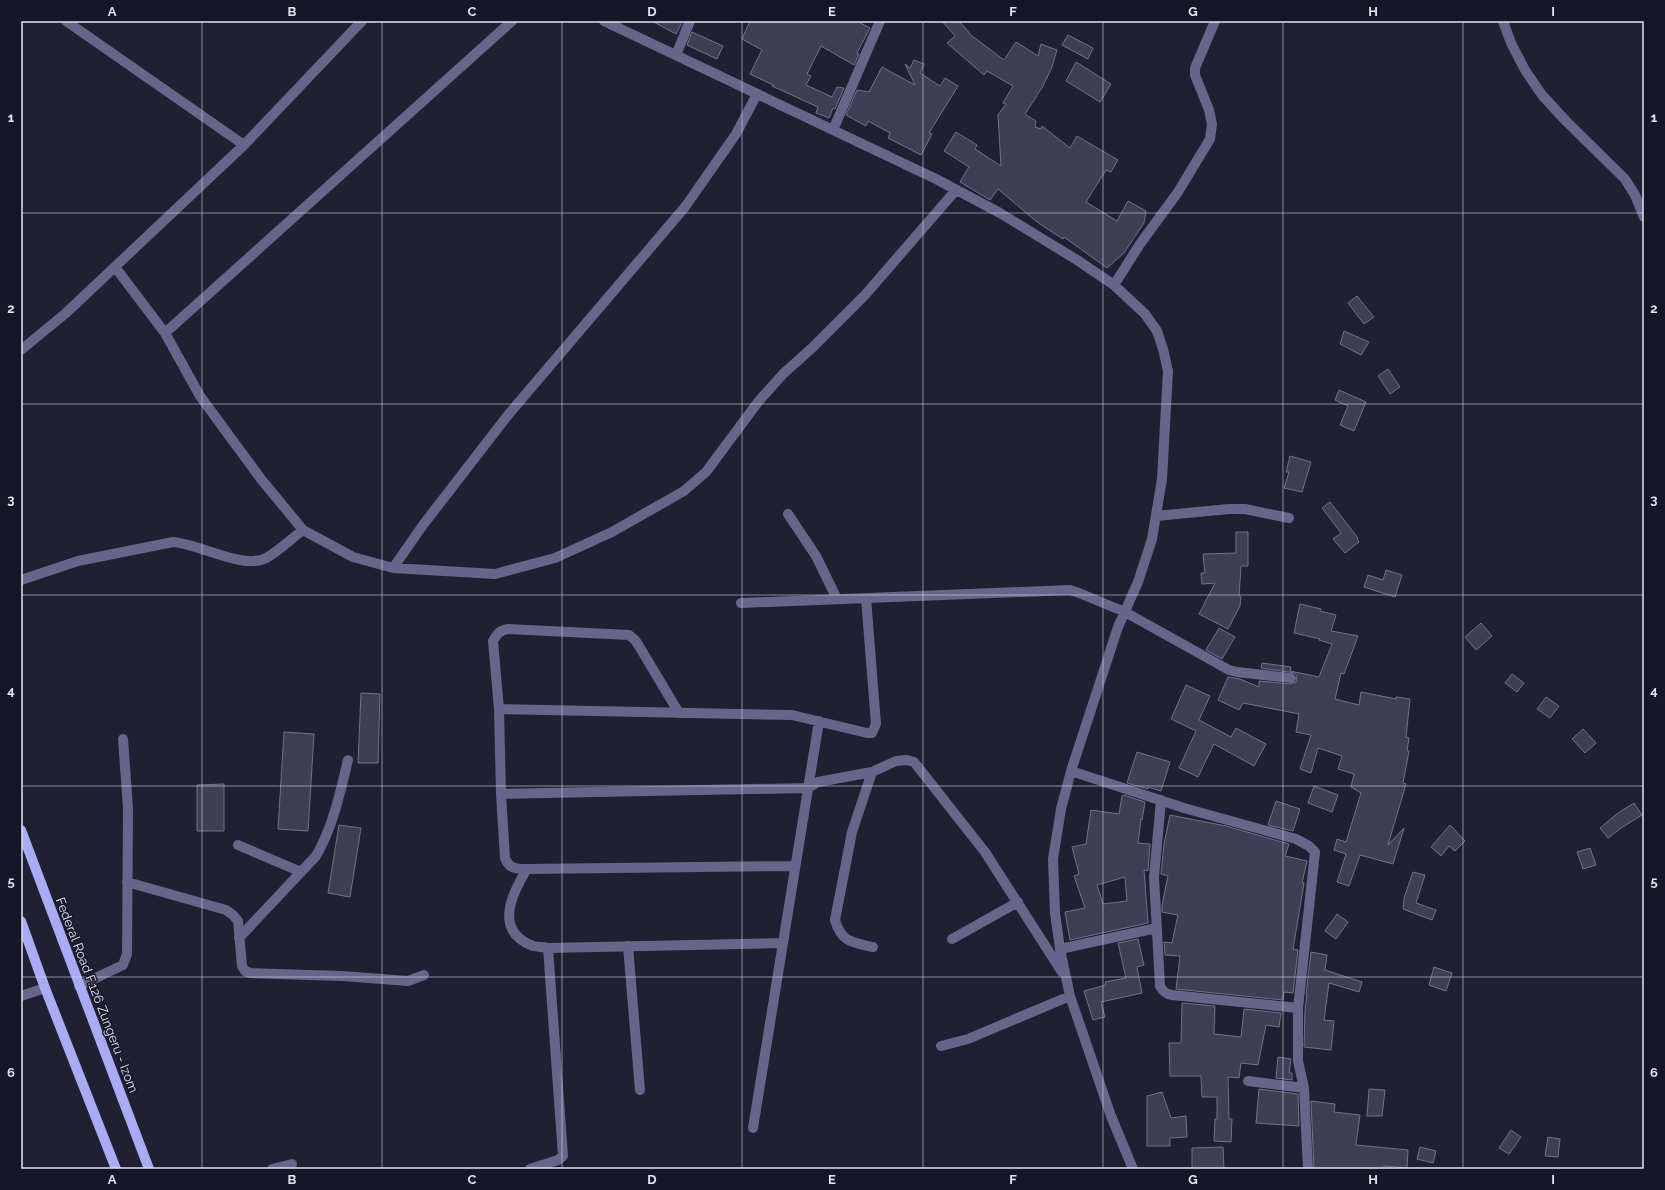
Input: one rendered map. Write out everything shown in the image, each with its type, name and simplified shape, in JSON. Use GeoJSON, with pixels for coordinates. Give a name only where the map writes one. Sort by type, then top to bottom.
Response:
{"type":"FeatureCollection","features":[{"type":"Feature","properties":{"kind":"main road","name":"Federal Road F.126 Zungeru - Izom"},"geometry":{"type":"LineString","coordinates":[[21,830],[149,1169]]}},
{"type":"Feature","properties":{"kind":"main road"},"geometry":{"type":"LineString","coordinates":[[21,921],[45,988],[116,1169]]}},
{"type":"Feature","properties":{"kind":"street"},"geometry":{"type":"LineString","coordinates":[[66,21],[244,145]]}},
{"type":"Feature","properties":{"kind":"street"},"geometry":{"type":"LineString","coordinates":[[21,350],[66,313],[244,145],[362,21]]}},
{"type":"Feature","properties":{"kind":"street"},"geometry":{"type":"LineString","coordinates":[[165,333],[512,21]]}},
{"type":"Feature","properties":{"kind":"street"},"geometry":{"type":"LineString","coordinates":[[604,21],[833,130],[1000,213],[1077,260],[1114,285],[1146,314],[1157,331],[1163,348],[1168,371],[1162,480],[1152,539],[1138,582],[1114,641],[1071,771],[1061,809],[1053,859],[1055,913],[1060,949],[1070,996],[1111,1116],[1133,1169]]}},
{"type":"Feature","properties":{"kind":"street"},"geometry":{"type":"LineString","coordinates":[[676,55],[690,21]]}},
{"type":"Feature","properties":{"kind":"street"},"geometry":{"type":"LineString","coordinates":[[833,130],[880,21]]}},
{"type":"Feature","properties":{"kind":"street"},"geometry":{"type":"LineString","coordinates":[[1114,285],[1140,244],[1178,192],[1210,139],[1212,124],[1209,110],[1195,75],[1195,68],[1215,21]]}},
{"type":"Feature","properties":{"kind":"street"},"geometry":{"type":"LineString","coordinates":[[1503,21],[1511,43],[1525,70],[1542,94],[1566,121],[1625,179],[1635,196],[1644,217]]}},
{"type":"Feature","properties":{"kind":"street"},"geometry":{"type":"LineString","coordinates":[[393,568],[423,525],[508,415],[685,206],[736,134],[757,94]]}},
{"type":"Feature","properties":{"kind":"street"},"geometry":{"type":"LineString","coordinates":[[114,267],[165,333],[200,396],[261,479],[303,530],[353,557],[393,568],[496,574],[562,554],[612,532],[684,490],[706,472],[758,402],[773,385],[865,295],[956,190]]}},
{"type":"Feature","properties":{"kind":"street"},"geometry":{"type":"LineString","coordinates":[[1156,516],[1229,509],[1245,509],[1289,518]]}},
{"type":"Feature","properties":{"kind":"street"},"geometry":{"type":"LineString","coordinates":[[788,514],[816,556],[837,600]]}},
{"type":"Feature","properties":{"kind":"street"},"geometry":{"type":"LineString","coordinates":[[21,580],[78,561],[173,542],[184,543],[243,561],[256,562],[267,558],[303,530]]}},
{"type":"Feature","properties":{"kind":"street"},"geometry":{"type":"LineString","coordinates":[[741,603],[837,600],[1059,589],[1080,592],[1125,612],[1229,670],[1291,678]]}},
{"type":"Feature","properties":{"kind":"street"},"geometry":{"type":"LineString","coordinates":[[499,709],[792,715],[872,733],[876,724],[866,598]]}},
{"type":"Feature","properties":{"kind":"street"},"geometry":{"type":"LineString","coordinates":[[679,713],[639,646],[635,640],[628,635],[508,629],[502,630],[493,641],[499,709],[501,794],[506,863],[516,869],[795,866]]}},
{"type":"Feature","properties":{"kind":"street"},"geometry":{"type":"LineString","coordinates":[[753,1128],[819,721]]}},
{"type":"Feature","properties":{"kind":"street"},"geometry":{"type":"LineString","coordinates":[[79,986],[123,965],[126,959],[128,808],[123,739]]}},
{"type":"Feature","properties":{"kind":"street"},"geometry":{"type":"LineString","coordinates":[[239,938],[316,856],[328,832],[348,760]]}},
{"type":"Feature","properties":{"kind":"street"},"geometry":{"type":"LineString","coordinates":[[501,794],[808,788],[818,782],[872,772],[896,761],[907,760],[914,762],[985,852],[1066,979]]}},
{"type":"Feature","properties":{"kind":"street"},"geometry":{"type":"LineString","coordinates":[[1071,771],[1161,800],[1296,839],[1309,846],[1315,852],[1298,1008],[1298,1061],[1304,1088],[1308,1169]]}},
{"type":"Feature","properties":{"kind":"street"},"geometry":{"type":"LineString","coordinates":[[872,772],[852,832],[835,920],[842,936],[852,942],[873,948]]}},
{"type":"Feature","properties":{"kind":"street"},"geometry":{"type":"LineString","coordinates":[[1161,800],[1154,877],[1160,986],[1166,994],[1298,1008]]}},
{"type":"Feature","properties":{"kind":"street"},"geometry":{"type":"LineString","coordinates":[[238,845],[301,872]]}},
{"type":"Feature","properties":{"kind":"street"},"geometry":{"type":"LineString","coordinates":[[527,869],[513,894],[508,912],[511,927],[519,937],[533,946],[548,948],[783,943]]}},
{"type":"Feature","properties":{"kind":"street"},"geometry":{"type":"LineString","coordinates":[[127,882],[226,910],[233,914],[238,920],[242,966],[245,971],[250,973],[342,976],[408,981],[424,975]]}},
{"type":"Feature","properties":{"kind":"street"},"geometry":{"type":"LineString","coordinates":[[952,939],[1018,902]]}},
{"type":"Feature","properties":{"kind":"street"},"geometry":{"type":"LineString","coordinates":[[1060,949],[1157,928]]}},
{"type":"Feature","properties":{"kind":"street"},"geometry":{"type":"LineString","coordinates":[[628,946],[640,1090]]}},
{"type":"Feature","properties":{"kind":"street"},"geometry":{"type":"LineString","coordinates":[[530,1169],[558,1160],[563,1156],[548,948]]}},
{"type":"Feature","properties":{"kind":"street"},"geometry":{"type":"LineString","coordinates":[[21,996],[45,988]]}},
{"type":"Feature","properties":{"kind":"street"},"geometry":{"type":"LineString","coordinates":[[941,1046],[968,1039],[1070,996]]}},
{"type":"Feature","properties":{"kind":"street"},"geometry":{"type":"LineString","coordinates":[[1248,1081],[1304,1088]]}},
{"type":"Feature","properties":{"kind":"street"},"geometry":{"type":"LineString","coordinates":[[272,1169],[292,1164]]}},
{"type":"Feature","properties":{"kind":"building"},"geometry":{"type":"Polygon","coordinates":[[[652,21],[683,21],[676,34],[652,21]]]}},
{"type":"Feature","properties":{"kind":"building"},"geometry":{"type":"Polygon","coordinates":[[[750,21],[857,21],[870,28],[857,53],[859,54],[854,65],[821,46],[807,74],[811,76],[806,85],[832,97],[837,87],[844,88],[835,109],[833,108],[829,118],[816,113],[818,107],[750,74],[762,50],[742,39],[750,21]]]}},
{"type":"Feature","properties":{"kind":"building"},"geometry":{"type":"Polygon","coordinates":[[[942,21],[959,21],[972,36],[1004,60],[1016,42],[1038,56],[1041,44],[1057,50],[1052,67],[1043,86],[1025,114],[1036,121],[1035,127],[1041,129],[1042,126],[1070,148],[1077,136],[1118,160],[1111,172],[1106,170],[1086,202],[1117,221],[1128,201],[1146,211],[1144,223],[1124,253],[1107,268],[1064,237],[1063,239],[1037,222],[998,189],[990,200],[960,182],[969,167],[944,151],[956,132],[977,145],[975,149],[1001,166],[998,115],[1006,104],[1003,103],[1013,86],[987,71],[984,75],[947,43],[955,36],[942,21]]]}},
{"type":"Feature","properties":{"kind":"building"},"geometry":{"type":"Polygon","coordinates":[[[692,32],[723,46],[717,59],[687,45],[692,32]]]}},
{"type":"Feature","properties":{"kind":"building"},"geometry":{"type":"Polygon","coordinates":[[[1068,35],[1093,48],[1088,59],[1062,45],[1068,35]]]}},
{"type":"Feature","properties":{"kind":"building"},"geometry":{"type":"Polygon","coordinates":[[[914,60],[924,64],[920,73],[940,86],[945,78],[958,86],[929,133],[932,134],[921,155],[888,138],[890,133],[868,121],[866,126],[846,115],[857,90],[869,92],[882,67],[915,85],[905,64],[910,68],[914,60]]]}},
{"type":"Feature","properties":{"kind":"building"},"geometry":{"type":"Polygon","coordinates":[[[1076,62],[1111,84],[1100,102],[1066,81],[1076,62]]]}},
{"type":"Feature","properties":{"kind":"building"},"geometry":{"type":"Polygon","coordinates":[[[1357,296],[1374,317],[1364,324],[1348,303],[1357,296]]]}},
{"type":"Feature","properties":{"kind":"building"},"geometry":{"type":"Polygon","coordinates":[[[1344,331],[1369,342],[1361,355],[1340,344],[1344,331]]]}},
{"type":"Feature","properties":{"kind":"building"},"geometry":{"type":"Polygon","coordinates":[[[1388,369],[1400,387],[1390,394],[1378,376],[1388,369]]]}},
{"type":"Feature","properties":{"kind":"building"},"geometry":{"type":"Polygon","coordinates":[[[1339,390],[1366,402],[1354,431],[1340,425],[1348,406],[1335,400],[1339,390]]]}},
{"type":"Feature","properties":{"kind":"building"},"geometry":{"type":"Polygon","coordinates":[[[1290,456],[1311,462],[1302,492],[1284,488],[1289,472],[1286,472],[1290,456]]]}},
{"type":"Feature","properties":{"kind":"building"},"geometry":{"type":"Polygon","coordinates":[[[1330,502],[1358,538],[1357,539],[1359,542],[1345,553],[1333,539],[1341,533],[1322,508],[1330,502]]]}},
{"type":"Feature","properties":{"kind":"building"},"geometry":{"type":"Polygon","coordinates":[[[1236,532],[1248,532],[1248,566],[1241,566],[1239,596],[1241,597],[1240,606],[1228,629],[1199,614],[1215,583],[1202,584],[1201,573],[1205,573],[1203,554],[1236,553],[1236,532]]]}},
{"type":"Feature","properties":{"kind":"building"},"geometry":{"type":"Polygon","coordinates":[[[1386,570],[1402,575],[1395,597],[1364,587],[1368,575],[1383,580],[1386,570]]]}},
{"type":"Feature","properties":{"kind":"building"},"geometry":{"type":"Polygon","coordinates":[[[1300,604],[1321,609],[1320,611],[1336,615],[1331,631],[1358,636],[1344,674],[1341,673],[1335,699],[1359,705],[1361,692],[1396,699],[1396,697],[1410,699],[1406,737],[1409,738],[1407,751],[1409,751],[1403,783],[1406,784],[1388,845],[1404,828],[1393,864],[1360,855],[1349,886],[1337,882],[1346,854],[1334,850],[1337,839],[1346,842],[1361,793],[1351,787],[1354,774],[1338,769],[1342,756],[1318,748],[1311,773],[1300,769],[1311,735],[1296,732],[1299,714],[1243,703],[1239,710],[1218,700],[1228,677],[1240,679],[1259,687],[1259,681],[1290,684],[1296,682],[1297,676],[1295,673],[1261,668],[1262,663],[1291,667],[1290,671],[1319,677],[1332,644],[1319,640],[1320,639],[1294,633],[1300,604]]]}},
{"type":"Feature","properties":{"kind":"building"},"geometry":{"type":"Polygon","coordinates":[[[1481,623],[1492,636],[1476,650],[1465,637],[1481,623]]]}},
{"type":"Feature","properties":{"kind":"building"},"geometry":{"type":"Polygon","coordinates":[[[1219,628],[1235,637],[1222,659],[1206,650],[1219,628]]]}},
{"type":"Feature","properties":{"kind":"building"},"geometry":{"type":"Polygon","coordinates":[[[1512,674],[1524,683],[1517,692],[1505,683],[1512,674]]]}},
{"type":"Feature","properties":{"kind":"building"},"geometry":{"type":"Polygon","coordinates":[[[1186,685],[1210,696],[1199,720],[1231,737],[1236,728],[1266,744],[1254,766],[1214,744],[1198,777],[1179,768],[1196,731],[1171,719],[1186,685]]]}},
{"type":"Feature","properties":{"kind":"building"},"geometry":{"type":"Polygon","coordinates":[[[361,693],[380,694],[378,763],[358,763],[361,693]]]}},
{"type":"Feature","properties":{"kind":"building"},"geometry":{"type":"Polygon","coordinates":[[[1546,697],[1559,706],[1550,718],[1537,709],[1546,697]]]}},
{"type":"Feature","properties":{"kind":"building"},"geometry":{"type":"Polygon","coordinates":[[[1583,729],[1596,743],[1585,753],[1572,739],[1583,729]]]}},
{"type":"Feature","properties":{"kind":"building"},"geometry":{"type":"Polygon","coordinates":[[[284,732],[314,734],[308,831],[278,829],[284,732]]]}},
{"type":"Feature","properties":{"kind":"building"},"geometry":{"type":"Polygon","coordinates":[[[1137,752],[1170,762],[1161,791],[1127,783],[1137,752]]]}},
{"type":"Feature","properties":{"kind":"building"},"geometry":{"type":"Polygon","coordinates":[[[224,784],[224,831],[197,831],[197,785],[224,784]]]}},
{"type":"Feature","properties":{"kind":"building"},"geometry":{"type":"Polygon","coordinates":[[[1314,786],[1338,795],[1332,812],[1308,803],[1314,786]]]}},
{"type":"Feature","properties":{"kind":"building"},"geometry":{"type":"Polygon","coordinates":[[[1124,795],[1145,802],[1138,843],[1150,844],[1148,871],[1144,870],[1148,923],[1070,940],[1065,912],[1085,908],[1074,876],[1079,874],[1072,847],[1086,844],[1091,810],[1119,814],[1122,796],[1124,795]],[[1125,877],[1097,885],[1103,904],[1127,901],[1125,877]]]}},
{"type":"Feature","properties":{"kind":"building"},"geometry":{"type":"Polygon","coordinates":[[[1276,801],[1300,809],[1293,831],[1268,825],[1276,801]]]}},
{"type":"Feature","properties":{"kind":"building"},"geometry":{"type":"Polygon","coordinates":[[[1634,803],[1642,815],[1608,838],[1600,828],[1618,813],[1634,803]]]}},
{"type":"Feature","properties":{"kind":"building"},"geometry":{"type":"Polygon","coordinates":[[[1170,815],[1226,826],[1289,844],[1285,856],[1307,861],[1302,883],[1304,883],[1293,949],[1298,950],[1293,993],[1284,992],[1283,1000],[1176,989],[1180,956],[1165,955],[1164,942],[1172,943],[1178,915],[1162,912],[1168,876],[1161,874],[1164,844],[1170,815]]]}},
{"type":"Feature","properties":{"kind":"building"},"geometry":{"type":"Polygon","coordinates":[[[339,825],[361,828],[350,897],[328,893],[339,825]]]}},
{"type":"Feature","properties":{"kind":"building"},"geometry":{"type":"Polygon","coordinates":[[[1450,825],[1465,841],[1455,851],[1449,846],[1441,856],[1431,847],[1450,825]]]}},
{"type":"Feature","properties":{"kind":"building"},"geometry":{"type":"Polygon","coordinates":[[[1590,848],[1596,865],[1583,869],[1577,852],[1590,848]]]}},
{"type":"Feature","properties":{"kind":"building"},"geometry":{"type":"Polygon","coordinates":[[[1413,872],[1425,875],[1416,903],[1436,910],[1432,920],[1403,909],[1404,898],[1413,872]]]}},
{"type":"Feature","properties":{"kind":"building"},"geometry":{"type":"Polygon","coordinates":[[[1337,914],[1348,922],[1336,939],[1325,931],[1337,914]]]}},
{"type":"Feature","properties":{"kind":"building"},"geometry":{"type":"Polygon","coordinates":[[[1138,939],[1144,965],[1137,967],[1142,993],[1101,1002],[1105,1017],[1093,1020],[1084,991],[1106,985],[1105,982],[1126,978],[1118,943],[1138,939]]]}},
{"type":"Feature","properties":{"kind":"building"},"geometry":{"type":"Polygon","coordinates":[[[1311,952],[1327,955],[1325,970],[1362,982],[1359,992],[1329,983],[1324,1020],[1334,1021],[1331,1050],[1304,1047],[1306,994],[1311,952]]]}},
{"type":"Feature","properties":{"kind":"building"},"geometry":{"type":"Polygon","coordinates":[[[1434,967],[1452,973],[1446,991],[1429,985],[1434,967]]]}},
{"type":"Feature","properties":{"kind":"building"},"geometry":{"type":"Polygon","coordinates":[[[1182,1003],[1215,1006],[1214,1034],[1241,1037],[1244,1009],[1281,1013],[1279,1027],[1266,1025],[1258,1065],[1241,1063],[1239,1078],[1228,1077],[1229,1119],[1232,1119],[1231,1142],[1214,1141],[1215,1119],[1217,1119],[1217,1097],[1202,1097],[1201,1076],[1170,1076],[1169,1043],[1181,1043],[1182,1003]]]}},
{"type":"Feature","properties":{"kind":"building"},"geometry":{"type":"Polygon","coordinates":[[[1278,1057],[1291,1059],[1289,1073],[1292,1073],[1292,1080],[1276,1078],[1278,1057]]]}},
{"type":"Feature","properties":{"kind":"building"},"geometry":{"type":"Polygon","coordinates":[[[1259,1089],[1298,1094],[1299,1126],[1256,1123],[1259,1089]]]}},
{"type":"Feature","properties":{"kind":"building"},"geometry":{"type":"Polygon","coordinates":[[[1369,1089],[1385,1090],[1382,1116],[1367,1116],[1369,1089]]]}},
{"type":"Feature","properties":{"kind":"building"},"geometry":{"type":"Polygon","coordinates":[[[1162,1092],[1171,1118],[1186,1116],[1187,1137],[1170,1138],[1170,1146],[1147,1146],[1147,1096],[1162,1092]]]}},
{"type":"Feature","properties":{"kind":"building"},"geometry":{"type":"Polygon","coordinates":[[[1311,1101],[1335,1104],[1334,1112],[1360,1115],[1356,1145],[1408,1150],[1407,1168],[1384,1166],[1384,1169],[1314,1169],[1311,1101]]]}},
{"type":"Feature","properties":{"kind":"building"},"geometry":{"type":"Polygon","coordinates":[[[1511,1130],[1521,1137],[1509,1154],[1499,1148],[1511,1130]]]}},
{"type":"Feature","properties":{"kind":"building"},"geometry":{"type":"Polygon","coordinates":[[[1548,1137],[1560,1139],[1558,1157],[1545,1156],[1548,1137]]]}},
{"type":"Feature","properties":{"kind":"building"},"geometry":{"type":"Polygon","coordinates":[[[1223,1147],[1224,1169],[1192,1169],[1192,1148],[1223,1147]]]}},
{"type":"Feature","properties":{"kind":"building"},"geometry":{"type":"Polygon","coordinates":[[[1420,1147],[1436,1151],[1433,1163],[1417,1159],[1420,1147]]]}}]}
